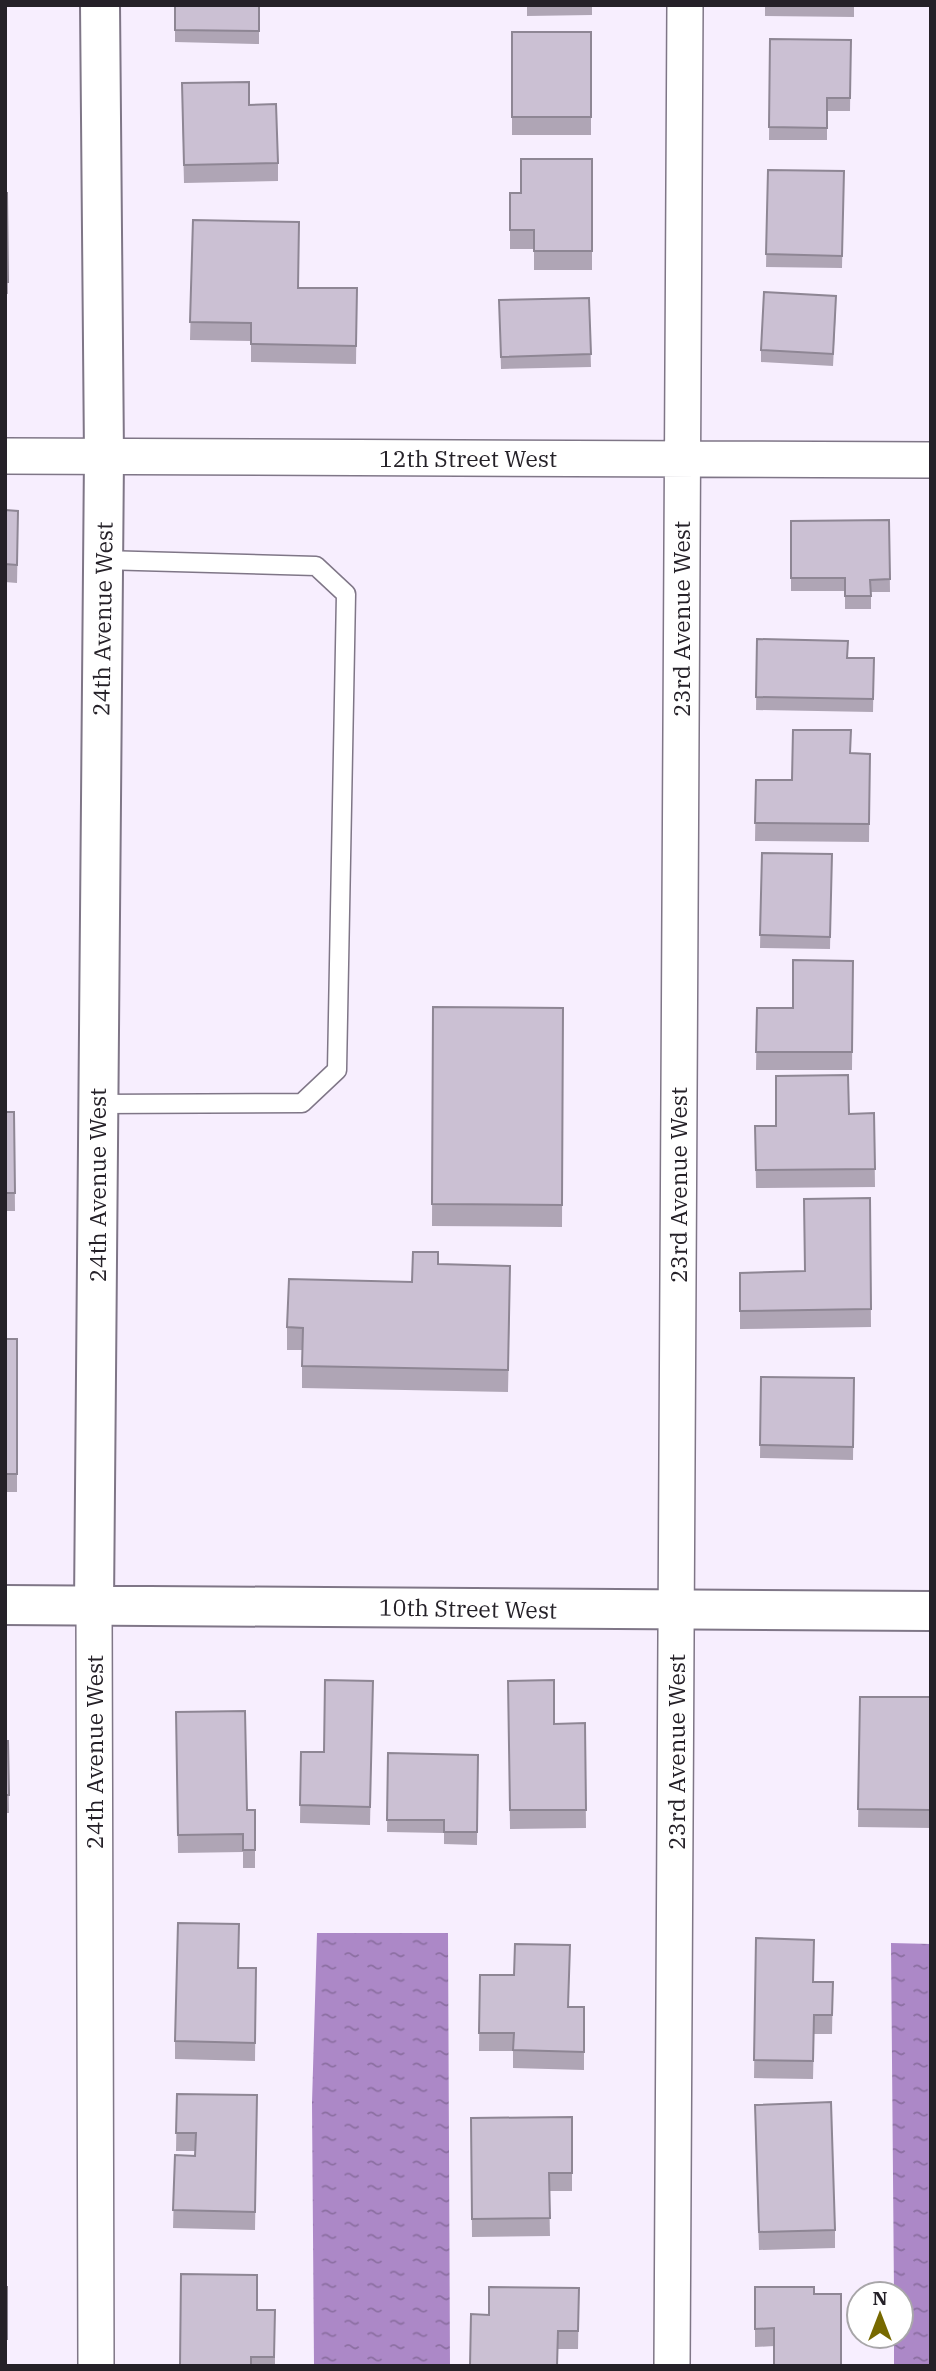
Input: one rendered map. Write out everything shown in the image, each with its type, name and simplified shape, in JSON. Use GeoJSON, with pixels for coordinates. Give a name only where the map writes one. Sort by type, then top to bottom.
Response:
{"type":"FeatureCollection","features":[{"type":"Feature","properties":{"kind":"street","name":"24th Avenue West"},"geometry":{"type":"LineString","coordinates":[[96,2366],[94,1605],[104,456],[100,5]]}},
{"type":"Feature","properties":{"kind":"street","name":"23rd Avenue West"},"geometry":{"type":"LineString","coordinates":[[672,2366],[685,5]]}},
{"type":"Feature","properties":{"kind":"street","name":"12th Street West"},"geometry":{"type":"LineString","coordinates":[[5,456],[931,460]]}},
{"type":"Feature","properties":{"kind":"street","name":"10th Street West"},"geometry":{"type":"LineString","coordinates":[[5,1605],[931,1611]]}},
{"type":"Feature","properties":{"kind":"lane"},"geometry":{"type":"LineString","coordinates":[[98,1104],[302,1103],[337,1070],[346,594],[316,566],[102,561]]}},
{"type":"Feature","properties":{"kind":"water"},"geometry":{"type":"Polygon","coordinates":[[[317,1933],[448,1933],[450,2366],[314,2366],[312,2103],[317,1933]]]}},
{"type":"Feature","properties":{"kind":"water"},"geometry":{"type":"Polygon","coordinates":[[[891,1943],[931,1944],[931,2366],[894,2366],[894,2350],[915,2350],[915,2280],[894,2280],[891,1943]]]}},
{"type":"Feature","properties":{"kind":"building"},"geometry":{"type":"Polygon","coordinates":[[[175,5],[259,5],[259,31],[175,30],[175,5]]]}},
{"type":"Feature","properties":{"kind":"building"},"geometry":{"type":"Polygon","coordinates":[[[512,32],[591,32],[591,117],[512,117],[512,32]]]}},
{"type":"Feature","properties":{"kind":"building"},"geometry":{"type":"Polygon","coordinates":[[[770,39],[851,40],[850,98],[827,98],[827,128],[769,127],[770,39]]]}},
{"type":"Feature","properties":{"kind":"building"},"geometry":{"type":"Polygon","coordinates":[[[249,82],[249,105],[276,104],[278,163],[184,165],[182,83],[249,82]]]}},
{"type":"Feature","properties":{"kind":"building"},"geometry":{"type":"Polygon","coordinates":[[[521,159],[592,159],[592,251],[534,251],[534,230],[510,230],[510,193],[521,193],[521,159]]]}},
{"type":"Feature","properties":{"kind":"building"},"geometry":{"type":"Polygon","coordinates":[[[768,170],[844,171],[842,256],[766,254],[768,170]]]}},
{"type":"Feature","properties":{"kind":"building"},"geometry":{"type":"Polygon","coordinates":[[[7,193],[8,282],[5,282],[7,193]]]}},
{"type":"Feature","properties":{"kind":"building"},"geometry":{"type":"Polygon","coordinates":[[[193,220],[299,222],[298,288],[357,288],[356,346],[251,344],[251,323],[190,322],[193,220]]]}},
{"type":"Feature","properties":{"kind":"building"},"geometry":{"type":"Polygon","coordinates":[[[764,292],[836,296],[833,354],[761,350],[764,292]]]}},
{"type":"Feature","properties":{"kind":"building"},"geometry":{"type":"Polygon","coordinates":[[[589,298],[591,354],[501,357],[499,300],[589,298]]]}},
{"type":"Feature","properties":{"kind":"building"},"geometry":{"type":"Polygon","coordinates":[[[5,510],[18,511],[17,565],[5,564],[5,510]]]}},
{"type":"Feature","properties":{"kind":"building"},"geometry":{"type":"Polygon","coordinates":[[[889,520],[890,579],[870,580],[871,596],[845,596],[845,578],[791,578],[791,521],[889,520]]]}},
{"type":"Feature","properties":{"kind":"building"},"geometry":{"type":"Polygon","coordinates":[[[757,639],[848,641],[847,658],[874,658],[873,699],[756,697],[757,639]]]}},
{"type":"Feature","properties":{"kind":"building"},"geometry":{"type":"Polygon","coordinates":[[[793,730],[851,730],[850,753],[870,754],[869,824],[755,823],[756,780],[792,780],[793,730]]]}},
{"type":"Feature","properties":{"kind":"building"},"geometry":{"type":"Polygon","coordinates":[[[762,853],[832,854],[830,937],[760,935],[762,853]]]}},
{"type":"Feature","properties":{"kind":"building"},"geometry":{"type":"Polygon","coordinates":[[[793,960],[853,961],[852,1052],[756,1052],[757,1008],[793,1008],[793,960]]]}},
{"type":"Feature","properties":{"kind":"building"},"geometry":{"type":"Polygon","coordinates":[[[433,1007],[563,1008],[562,1205],[432,1204],[433,1007]]]}},
{"type":"Feature","properties":{"kind":"building"},"geometry":{"type":"Polygon","coordinates":[[[848,1075],[849,1114],[874,1113],[875,1169],[756,1170],[755,1126],[776,1126],[776,1076],[848,1075]]]}},
{"type":"Feature","properties":{"kind":"building"},"geometry":{"type":"Polygon","coordinates":[[[5,1112],[14,1112],[15,1193],[5,1193],[5,1112]]]}},
{"type":"Feature","properties":{"kind":"building"},"geometry":{"type":"Polygon","coordinates":[[[870,1198],[871,1309],[740,1311],[740,1273],[805,1271],[804,1199],[870,1198]]]}},
{"type":"Feature","properties":{"kind":"building"},"geometry":{"type":"Polygon","coordinates":[[[413,1252],[438,1252],[438,1264],[510,1266],[508,1370],[302,1366],[303,1328],[287,1327],[289,1279],[412,1282],[413,1252]]]}},
{"type":"Feature","properties":{"kind":"building"},"geometry":{"type":"Polygon","coordinates":[[[5,1339],[17,1339],[17,1474],[5,1474],[5,1339]]]}},
{"type":"Feature","properties":{"kind":"building"},"geometry":{"type":"Polygon","coordinates":[[[761,1377],[854,1378],[853,1447],[760,1445],[761,1377]]]}},
{"type":"Feature","properties":{"kind":"building"},"geometry":{"type":"Polygon","coordinates":[[[325,1680],[373,1681],[370,1807],[300,1805],[301,1752],[324,1752],[325,1680]]]}},
{"type":"Feature","properties":{"kind":"building"},"geometry":{"type":"Polygon","coordinates":[[[554,1680],[554,1724],[585,1723],[586,1810],[510,1810],[508,1681],[554,1680]]]}},
{"type":"Feature","properties":{"kind":"building"},"geometry":{"type":"Polygon","coordinates":[[[860,1697],[931,1697],[931,1810],[858,1809],[860,1697]]]}},
{"type":"Feature","properties":{"kind":"building"},"geometry":{"type":"Polygon","coordinates":[[[245,1711],[247,1810],[255,1810],[255,1850],[243,1850],[243,1834],[178,1835],[176,1712],[245,1711]]]}},
{"type":"Feature","properties":{"kind":"building"},"geometry":{"type":"Polygon","coordinates":[[[5,1741],[8,1741],[9,1795],[5,1795],[5,1741]]]}},
{"type":"Feature","properties":{"kind":"building"},"geometry":{"type":"Polygon","coordinates":[[[388,1753],[478,1755],[477,1832],[444,1832],[444,1820],[387,1820],[388,1753]]]}},
{"type":"Feature","properties":{"kind":"building"},"geometry":{"type":"Polygon","coordinates":[[[178,1923],[239,1924],[238,1968],[256,1968],[255,2043],[175,2041],[178,1923]]]}},
{"type":"Feature","properties":{"kind":"building"},"geometry":{"type":"Polygon","coordinates":[[[756,1938],[814,1940],[813,1982],[833,1982],[832,2015],[814,2015],[813,2061],[754,2060],[756,1938]]]}},
{"type":"Feature","properties":{"kind":"building"},"geometry":{"type":"Polygon","coordinates":[[[515,1944],[570,1945],[568,2007],[584,2007],[584,2052],[513,2050],[514,2033],[479,2033],[480,1975],[514,1975],[515,1944]]]}},
{"type":"Feature","properties":{"kind":"building"},"geometry":{"type":"Polygon","coordinates":[[[177,2094],[257,2095],[255,2212],[173,2210],[175,2155],[195,2156],[196,2133],[176,2133],[177,2094]]]}},
{"type":"Feature","properties":{"kind":"building"},"geometry":{"type":"Polygon","coordinates":[[[831,2102],[835,2230],[759,2232],[755,2105],[831,2102]]]}},
{"type":"Feature","properties":{"kind":"building"},"geometry":{"type":"Polygon","coordinates":[[[572,2117],[572,2173],[549,2173],[550,2218],[472,2219],[471,2118],[572,2117]]]}},
{"type":"Feature","properties":{"kind":"building"},"geometry":{"type":"Polygon","coordinates":[[[181,2274],[257,2275],[257,2310],[275,2310],[274,2357],[251,2357],[251,2366],[180,2366],[181,2274]]]}},
{"type":"Feature","properties":{"kind":"building"},"geometry":{"type":"Polygon","coordinates":[[[7,2287],[7,2339],[5,2339],[7,2287]]]}},
{"type":"Feature","properties":{"kind":"building"},"geometry":{"type":"Polygon","coordinates":[[[489,2287],[579,2288],[578,2331],[558,2331],[557,2366],[470,2366],[471,2314],[489,2315],[489,2287]]]}},
{"type":"Feature","properties":{"kind":"building"},"geometry":{"type":"Polygon","coordinates":[[[755,2287],[814,2287],[814,2294],[841,2294],[841,2366],[774,2366],[774,2328],[755,2329],[755,2287]]]}}]}
